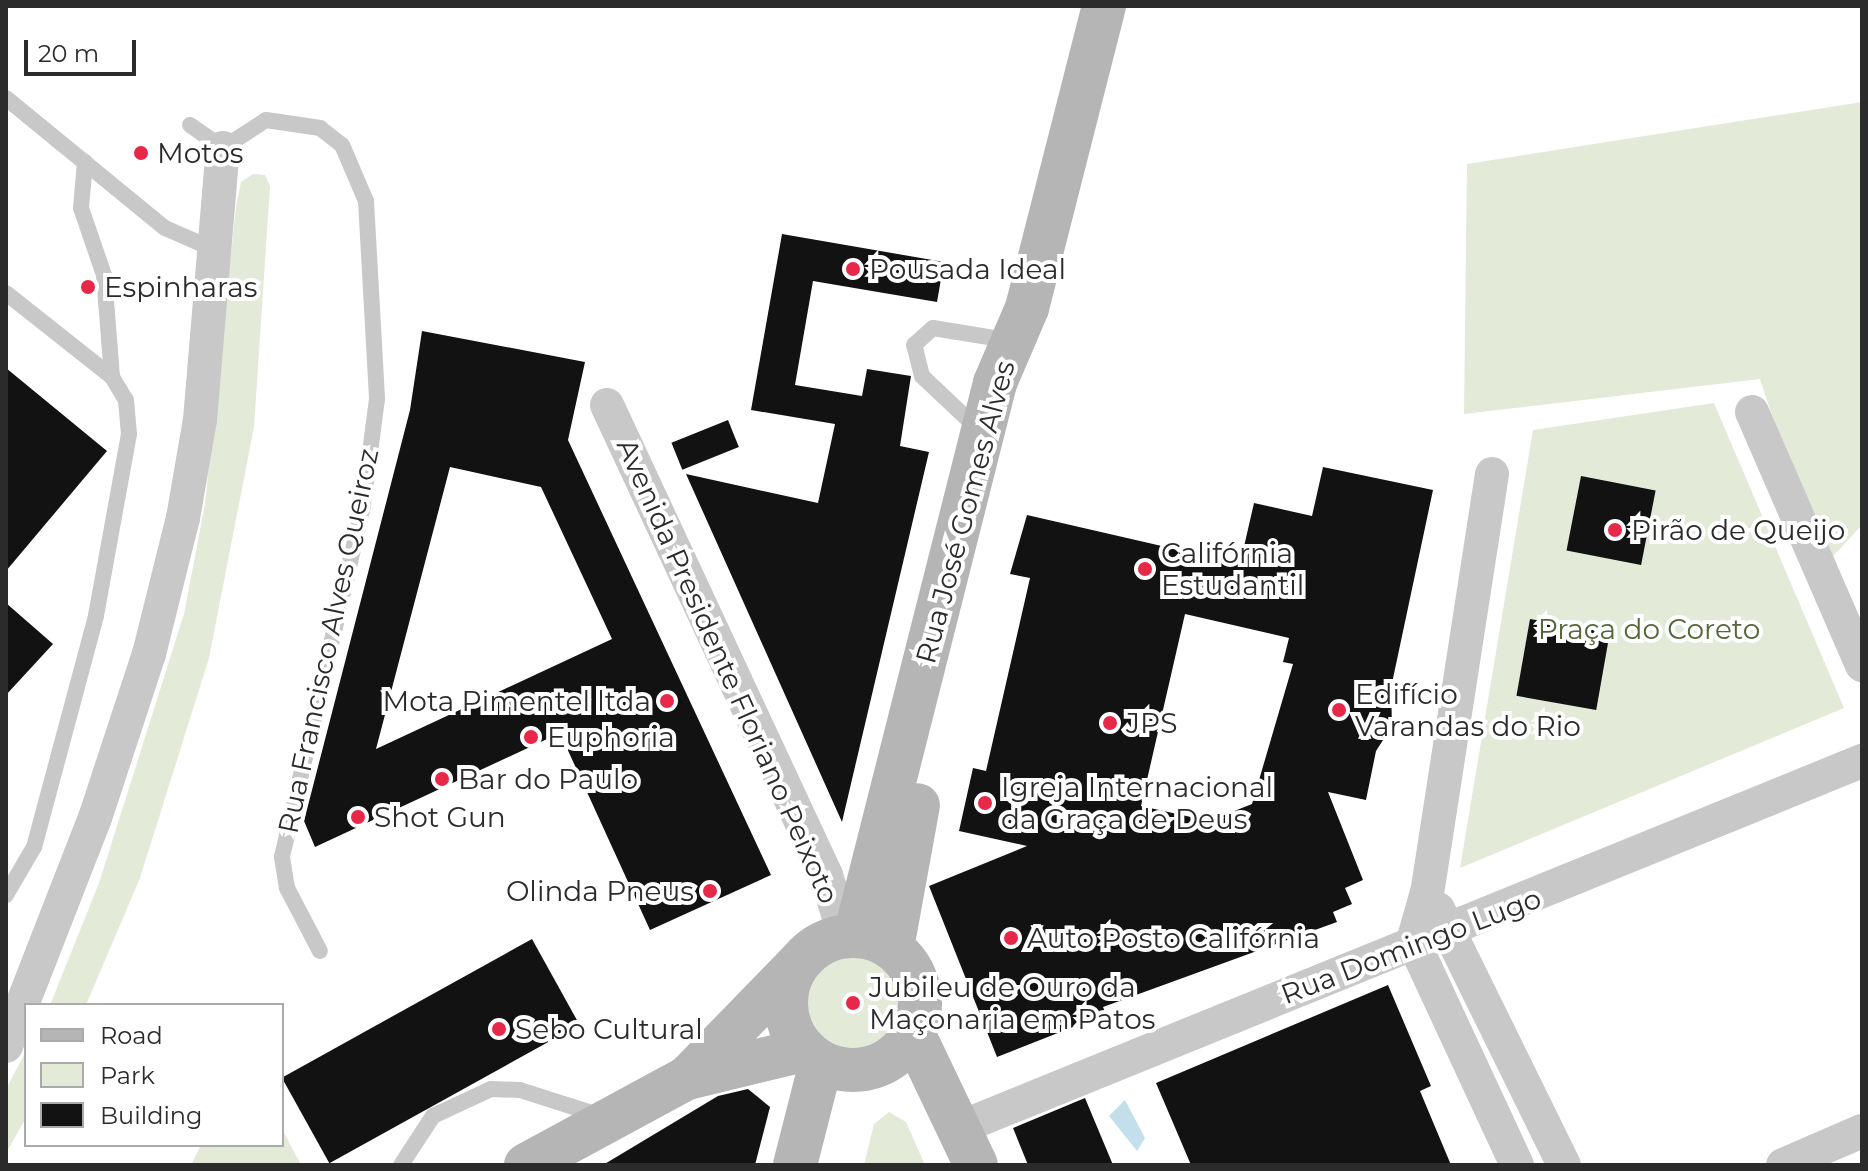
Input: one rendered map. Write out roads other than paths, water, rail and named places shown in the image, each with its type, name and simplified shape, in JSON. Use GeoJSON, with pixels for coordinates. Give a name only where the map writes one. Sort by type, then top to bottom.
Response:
{"type":"FeatureCollection","features":[{"type":"Feature","properties":{"kind":"main road"},"geometry":{"type":"LineString","coordinates":[[1020,325],[1104,6]]}},
{"type":"Feature","properties":{"kind":"main road","name":"Rua José Gomes Alves"},"geometry":{"type":"LineString","coordinates":[[864,941],[982,433],[1020,325]]}},
{"type":"Feature","properties":{"kind":"main road","name":"Rua José Gomes Alves"},"geometry":{"type":"LineString","coordinates":[[864,941],[906,853],[1023,390],[1020,325]]}},
{"type":"Feature","properties":{"kind":"main road"},"geometry":{"type":"LineString","coordinates":[[526,1165],[606,1118],[687,1078],[824,1061],[893,1058],[913,1033],[919,989],[864,941],[798,964],[687,1078]]}},
{"type":"Feature","properties":{"kind":"main road"},"geometry":{"type":"LineString","coordinates":[[798,964],[786,1014],[824,1061],[823,1165]]}},
{"type":"Feature","properties":{"kind":"main road"},"geometry":{"type":"LineString","coordinates":[[913,1033],[967,1147]]}},
{"type":"Feature","properties":{"kind":"main road"},"geometry":{"type":"LineString","coordinates":[[795,1165],[824,1061]]}},
{"type":"Feature","properties":{"kind":"street"},"geometry":{"type":"LineString","coordinates":[[25,1003],[50,946],[149,654],[200,420],[223,148]]}},
{"type":"Feature","properties":{"kind":"street","name":"Avenida Presidente Floriano Peixoto"},"geometry":{"type":"LineString","coordinates":[[607,405],[826,875],[864,941]]}},
{"type":"Feature","properties":{"kind":"street"},"geometry":{"type":"LineString","coordinates":[[1752,412],[1862,665]]}},
{"type":"Feature","properties":{"kind":"street"},"geometry":{"type":"LineString","coordinates":[[1492,474],[1427,892],[1413,941],[1517,1165]]}},
{"type":"Feature","properties":{"kind":"street","name":"Rua Domingo Lugo"},"geometry":{"type":"LineString","coordinates":[[967,1147],[1413,941],[1862,761]]}},
{"type":"Feature","properties":{"kind":"street"},"geometry":{"type":"LineString","coordinates":[[1427,892],[1451,928],[1564,1165]]}},
{"type":"Feature","properties":{"kind":"street"},"geometry":{"type":"LineString","coordinates":[[6,1046],[24,1005]]}},
{"type":"Feature","properties":{"kind":"street"},"geometry":{"type":"LineString","coordinates":[[1783,1165],[1862,1131]]}},
{"type":"Feature","properties":{"kind":"lane"},"geometry":{"type":"LineString","coordinates":[[6,98],[165,228],[213,249]]}},
{"type":"Feature","properties":{"kind":"lane","name":"Rua Francisco Alves Queiroz"},"geometry":{"type":"LineString","coordinates":[[223,148],[266,120],[320,128],[342,145],[366,201],[377,399],[363,506],[282,857],[287,888],[320,951]]}},
{"type":"Feature","properties":{"kind":"lane"},"geometry":{"type":"LineString","coordinates":[[190,125],[223,148]]}},
{"type":"Feature","properties":{"kind":"lane"},"geometry":{"type":"LineString","coordinates":[[85,162],[81,208],[104,275],[112,377]]}},
{"type":"Feature","properties":{"kind":"lane"},"geometry":{"type":"LineString","coordinates":[[6,293],[112,377],[126,400],[129,434],[120,497],[34,847],[6,895]]}},
{"type":"Feature","properties":{"kind":"lane"},"geometry":{"type":"LineString","coordinates":[[982,433],[922,376],[914,345],[933,328],[1020,325]]}},
{"type":"Feature","properties":{"kind":"lane"},"geometry":{"type":"LineString","coordinates":[[401,1165],[433,1116],[491,1089],[520,1090],[606,1118]]}},
{"type":"Feature","properties":{"kind":"water"},"geometry":{"type":"Polygon","coordinates":[[[1125,1100],[1145,1138],[1137,1151],[1109,1116],[1125,1100]]]}},
{"type":"Feature","properties":{"kind":"place","name":"Motos"},"geometry":{"type":"Point","coordinates":[141,153]}},
{"type":"Feature","properties":{"kind":"place","name":"Pousada Ideal"},"geometry":{"type":"Point","coordinates":[853,269]}},
{"type":"Feature","properties":{"kind":"place","name":"Espinharas"},"geometry":{"type":"Point","coordinates":[88,287]}},
{"type":"Feature","properties":{"kind":"place","name":"Pirão de Queijo"},"geometry":{"type":"Point","coordinates":[1615,530]}},
{"type":"Feature","properties":{"kind":"place","name":"Califórnia Estudantil"},"geometry":{"type":"Point","coordinates":[1145,569]}},
{"type":"Feature","properties":{"kind":"place","name":"Mota Pimentel ltda"},"geometry":{"type":"Point","coordinates":[667,701]}},
{"type":"Feature","properties":{"kind":"place","name":"Edifício Varandas do Rio"},"geometry":{"type":"Point","coordinates":[1339,710]}},
{"type":"Feature","properties":{"kind":"place","name":"JPS"},"geometry":{"type":"Point","coordinates":[1110,723]}},
{"type":"Feature","properties":{"kind":"place","name":"Euphoria"},"geometry":{"type":"Point","coordinates":[531,737]}},
{"type":"Feature","properties":{"kind":"place","name":"Bar do Paulo"},"geometry":{"type":"Point","coordinates":[442,779]}},
{"type":"Feature","properties":{"kind":"place","name":"Igreja Internacional da Graça de Deus"},"geometry":{"type":"Point","coordinates":[985,803]}},
{"type":"Feature","properties":{"kind":"place","name":"Shot Gun"},"geometry":{"type":"Point","coordinates":[358,817]}},
{"type":"Feature","properties":{"kind":"place","name":"Olinda Pneus"},"geometry":{"type":"Point","coordinates":[710,891]}},
{"type":"Feature","properties":{"kind":"place","name":"Auto Posto Califórnia"},"geometry":{"type":"Point","coordinates":[1011,938]}},
{"type":"Feature","properties":{"kind":"place","name":"Jubileu de Ouro da Maçonaria em Patos"},"geometry":{"type":"Point","coordinates":[853,1003]}},
{"type":"Feature","properties":{"kind":"place","name":"Sebo Cultural"},"geometry":{"type":"Point","coordinates":[499,1029]}},
{"type":"Feature","properties":{"kind":"park label","name":"Praça do Coreto"},"geometry":{"type":"Point","coordinates":[1649,629]}}]}
